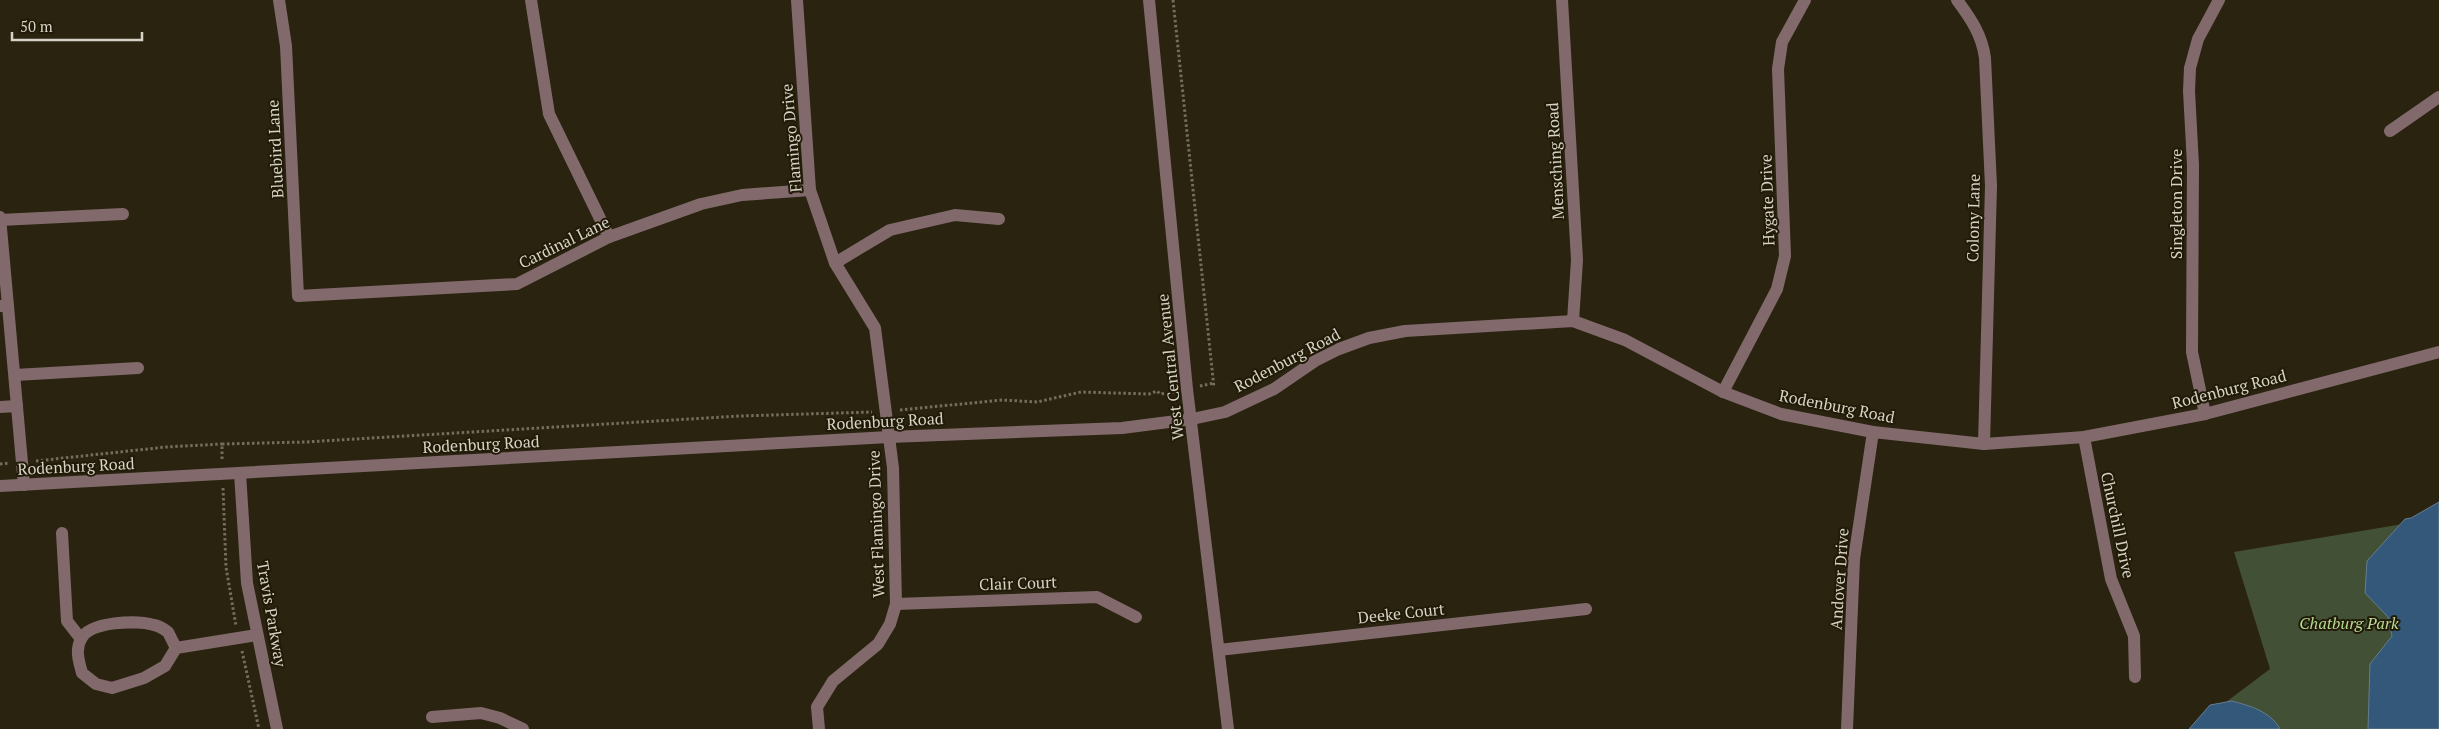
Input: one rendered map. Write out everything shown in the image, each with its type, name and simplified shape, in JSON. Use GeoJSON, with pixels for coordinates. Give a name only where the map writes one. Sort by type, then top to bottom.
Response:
{"type":"FeatureCollection","features":[{"type":"Feature","properties":{"kind":"street","name":"Bluebird Lane"},"geometry":{"type":"LineString","coordinates":[[279,0],[286,46],[298,296]]}},
{"type":"Feature","properties":{"kind":"street"},"geometry":{"type":"LineString","coordinates":[[531,0],[549,114],[609,237]]}},
{"type":"Feature","properties":{"kind":"street","name":"Flamingo Drive"},"geometry":{"type":"LineString","coordinates":[[796,0],[810,190],[835,263],[875,328],[889,437]]}},
{"type":"Feature","properties":{"kind":"street","name":"West Central Avenue"},"geometry":{"type":"LineString","coordinates":[[1149,0],[1192,420],[1228,729]]}},
{"type":"Feature","properties":{"kind":"street","name":"Mensching Road"},"geometry":{"type":"LineString","coordinates":[[1562,0],[1577,260],[1573,320]]}},
{"type":"Feature","properties":{"kind":"street","name":"Hygate Drive"},"geometry":{"type":"LineString","coordinates":[[1723,392],[1777,289],[1785,256],[1778,69],[1782,42],[1805,0]]}},
{"type":"Feature","properties":{"kind":"street","name":"Colony Lane"},"geometry":{"type":"LineString","coordinates":[[1957,0],[1976,26],[1983,44],[1985,58],[1991,186],[1984,444]]}},
{"type":"Feature","properties":{"kind":"street","name":"Singleton Drive"},"geometry":{"type":"LineString","coordinates":[[2205,414],[2192,352],[2193,165],[2189,91],[2190,68],[2198,39],[2219,0]]}},
{"type":"Feature","properties":{"kind":"street"},"geometry":{"type":"LineString","coordinates":[[2390,131],[2439,97]]}},
{"type":"Feature","properties":{"kind":"street","name":"Cardinal Lane"},"geometry":{"type":"LineString","coordinates":[[298,296],[517,284],[609,237],[701,204],[742,195],[810,190]]}},
{"type":"Feature","properties":{"kind":"street"},"geometry":{"type":"LineString","coordinates":[[24,485],[15,376],[4,306],[0,218],[123,214]]}},
{"type":"Feature","properties":{"kind":"street"},"geometry":{"type":"LineString","coordinates":[[835,263],[890,230],[955,215],[999,219]]}},
{"type":"Feature","properties":{"kind":"street","name":"Rodenburg Road"},"geometry":{"type":"LineString","coordinates":[[0,486],[889,437],[1122,428],[1192,420],[1225,412],[1274,389],[1315,361],[1339,348],[1369,338],[1405,330],[1573,320],[1653,353],[1723,392],[1781,414],[1873,432],[1984,444],[2084,437],[2205,414],[2439,352]]}},
{"type":"Feature","properties":{"kind":"street"},"geometry":{"type":"LineString","coordinates":[[15,376],[138,368]]}},
{"type":"Feature","properties":{"kind":"street"},"geometry":{"type":"LineString","coordinates":[[0,407],[17,406]]}},
{"type":"Feature","properties":{"kind":"street","name":"Andover Drive"},"geometry":{"type":"LineString","coordinates":[[1847,729],[1854,559],[1873,432]]}},
{"type":"Feature","properties":{"kind":"street","name":"West Flamingo Drive"},"geometry":{"type":"LineString","coordinates":[[820,729],[817,707],[833,681],[878,644],[890,624],[896,604],[893,468],[889,437]]}},
{"type":"Feature","properties":{"kind":"street","name":"Churchill Drive"},"geometry":{"type":"LineString","coordinates":[[2084,437],[2111,579],[2134,636],[2135,677]]}},
{"type":"Feature","properties":{"kind":"street","name":"Travis Parkway"},"geometry":{"type":"LineString","coordinates":[[240,473],[247,583],[277,729]]}},
{"type":"Feature","properties":{"kind":"street"},"geometry":{"type":"LineString","coordinates":[[62,533],[68,621],[80,639]]}},
{"type":"Feature","properties":{"kind":"street","name":"Clair Court"},"geometry":{"type":"LineString","coordinates":[[896,604],[1097,597],[1136,617]]}},
{"type":"Feature","properties":{"kind":"street","name":"Deeke Court"},"geometry":{"type":"LineString","coordinates":[[1219,650],[1586,609]]}},
{"type":"Feature","properties":{"kind":"street"},"geometry":{"type":"LineString","coordinates":[[176,648],[168,632],[153,624],[107,623],[88,629],[80,639],[77,653],[82,673],[96,684],[112,688],[144,678],[165,666],[176,648],[257,635]]}},
{"type":"Feature","properties":{"kind":"street"},"geometry":{"type":"LineString","coordinates":[[432,717],[481,713],[500,718],[523,729]]}},
{"type":"Feature","properties":{"kind":"path"},"geometry":{"type":"LineString","coordinates":[[1173,0],[1212,384],[1214,388]]}},
{"type":"Feature","properties":{"kind":"path"},"geometry":{"type":"LineString","coordinates":[[907,408],[1002,400],[1038,402],[1080,392],[1150,394],[1157,391],[1160,394]]}},
{"type":"Feature","properties":{"kind":"path"},"geometry":{"type":"LineString","coordinates":[[47,460],[166,447],[222,444]]}},
{"type":"Feature","properties":{"kind":"green space","name":"Chatburg Park"},"geometry":{"type":"Polygon","coordinates":[[[2439,518],[2439,729],[2190,729],[2270,669],[2234,552],[2439,518]]]}},
{"type":"Feature","properties":{"kind":"water"},"geometry":{"type":"Polygon","coordinates":[[[2439,502],[2439,729],[2368,729],[2370,664],[2392,636],[2388,617],[2365,593],[2367,561],[2405,519],[2411,518],[2439,502]]]}},
{"type":"Feature","properties":{"kind":"water"},"geometry":{"type":"Polygon","coordinates":[[[2232,701],[2252,707],[2265,714],[2280,729],[2189,729],[2210,705],[2232,701]]]}}]}
